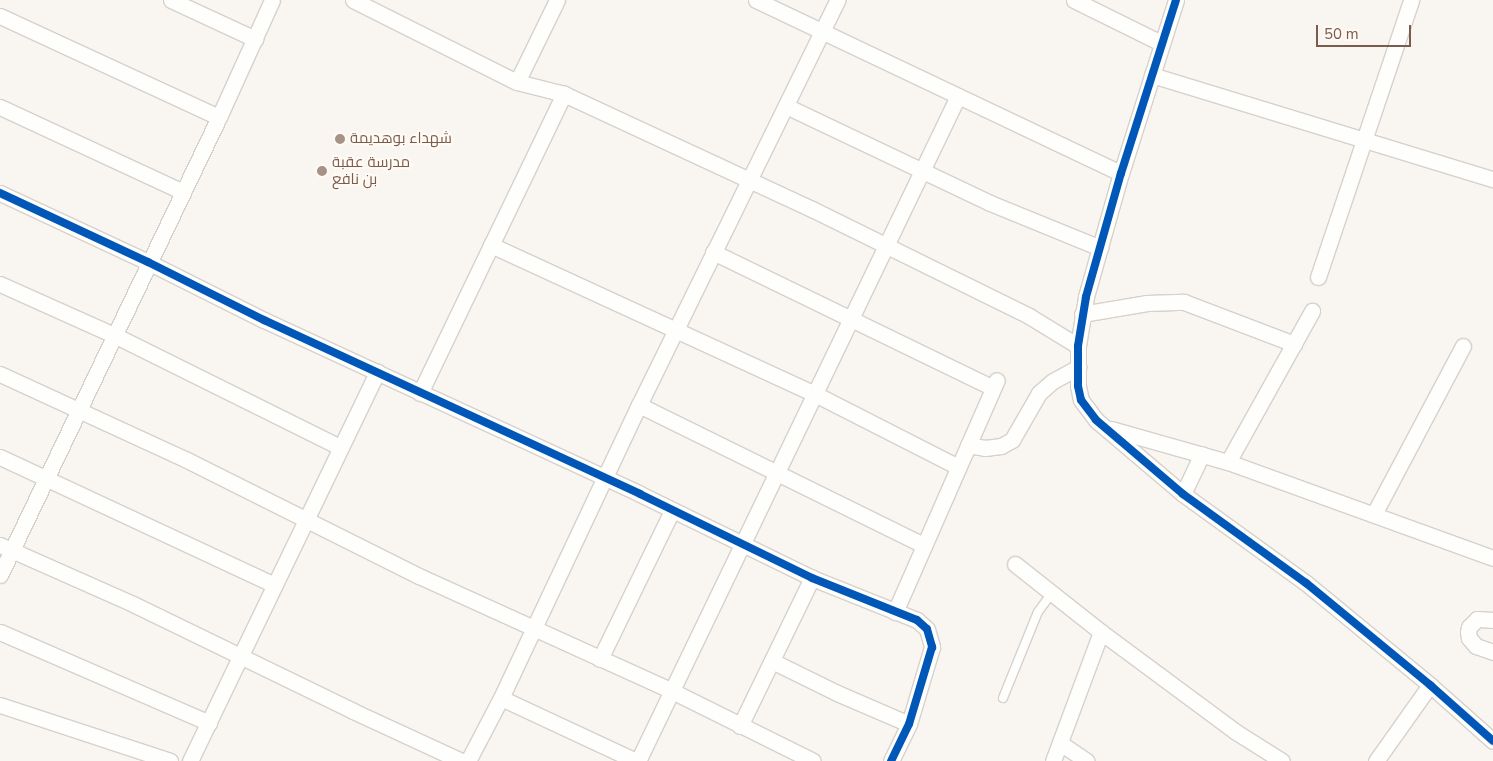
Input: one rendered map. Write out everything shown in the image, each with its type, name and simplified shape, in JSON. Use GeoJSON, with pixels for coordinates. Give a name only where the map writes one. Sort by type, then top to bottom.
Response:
{"type":"FeatureCollection","features":[{"type":"Feature","properties":{"kind":"street"},"geometry":{"type":"LineString","coordinates":[[171,0],[255,39]]}},
{"type":"Feature","properties":{"kind":"street"},"geometry":{"type":"LineString","coordinates":[[0,575],[6,548],[45,478],[78,411],[219,117],[272,0]]}},
{"type":"Feature","properties":{"kind":"street"},"geometry":{"type":"LineString","coordinates":[[353,0],[517,82],[564,94],[749,179],[1029,316],[1078,346]]}},
{"type":"Feature","properties":{"kind":"street"},"geometry":{"type":"LineString","coordinates":[[756,0],[1120,173]]}},
{"type":"Feature","properties":{"kind":"street"},"geometry":{"type":"LineString","coordinates":[[468,761],[501,698],[639,405],[836,0]]}},
{"type":"Feature","properties":{"kind":"street"},"geometry":{"type":"LineString","coordinates":[[1074,0],[1161,43]]}},
{"type":"Feature","properties":{"kind":"street"},"geometry":{"type":"LineString","coordinates":[[1176,0],[1120,173],[1082,314],[1078,346],[1078,386],[1081,400],[1096,420],[1184,494],[1306,583],[1430,685],[1493,741]]}},
{"type":"Feature","properties":{"kind":"street"},"geometry":{"type":"LineString","coordinates":[[1318,277],[1366,139],[1411,0]]}},
{"type":"Feature","properties":{"kind":"street"},"geometry":{"type":"LineString","coordinates":[[517,82],[555,1]]}},
{"type":"Feature","properties":{"kind":"street"},"geometry":{"type":"LineString","coordinates":[[0,16],[219,117]]}},
{"type":"Feature","properties":{"kind":"street"},"geometry":{"type":"LineString","coordinates":[[1152,75],[1493,179]]}},
{"type":"Feature","properties":{"kind":"street"},"geometry":{"type":"LineString","coordinates":[[420,393],[564,94]]}},
{"type":"Feature","properties":{"kind":"street"},"geometry":{"type":"LineString","coordinates":[[501,698],[637,761],[852,320],[958,96]]}},
{"type":"Feature","properties":{"kind":"street"},"geometry":{"type":"LineString","coordinates":[[786,106],[990,203],[1100,248]]}},
{"type":"Feature","properties":{"kind":"street"},"geometry":{"type":"LineString","coordinates":[[0,107],[183,192]]}},
{"type":"Feature","properties":{"kind":"street"},"geometry":{"type":"LineString","coordinates":[[0,193],[148,262],[264,320],[605,478],[812,578],[917,620],[927,629],[932,647],[909,724],[891,761]]}},
{"type":"Feature","properties":{"kind":"street"},"geometry":{"type":"LineString","coordinates":[[491,245],[815,394],[958,467]]}},
{"type":"Feature","properties":{"kind":"street"},"geometry":{"type":"LineString","coordinates":[[713,252],[852,320],[995,384],[894,612]]}},
{"type":"Feature","properties":{"kind":"street"},"geometry":{"type":"LineString","coordinates":[[0,284],[114,335],[340,447]]}},
{"type":"Feature","properties":{"kind":"street"},"geometry":{"type":"LineString","coordinates":[[1082,314],[1166,301],[1184,302],[1294,344]]}},
{"type":"Feature","properties":{"kind":"street"},"geometry":{"type":"LineString","coordinates":[[1228,462],[1312,311]]}},
{"type":"Feature","properties":{"kind":"street"},"geometry":{"type":"LineString","coordinates":[[1374,514],[1463,346]]}},
{"type":"Feature","properties":{"kind":"street"},"geometry":{"type":"LineString","coordinates":[[968,445],[985,448],[1001,446],[1012,440],[1040,393],[1053,381],[1078,367]]}},
{"type":"Feature","properties":{"kind":"street"},"geometry":{"type":"LineString","coordinates":[[190,761],[377,372]]}},
{"type":"Feature","properties":{"kind":"street"},"geometry":{"type":"LineString","coordinates":[[0,374],[185,459],[306,520],[533,629],[672,691],[813,761]]}},
{"type":"Feature","properties":{"kind":"street"},"geometry":{"type":"LineString","coordinates":[[639,405],[924,544]]}},
{"type":"Feature","properties":{"kind":"street"},"geometry":{"type":"LineString","coordinates":[[1107,428],[1228,462],[1493,558]]}},
{"type":"Feature","properties":{"kind":"street"},"geometry":{"type":"LineString","coordinates":[[1184,494],[1202,454]]}},
{"type":"Feature","properties":{"kind":"street"},"geometry":{"type":"LineString","coordinates":[[0,456],[275,585]]}},
{"type":"Feature","properties":{"kind":"street"},"geometry":{"type":"LineString","coordinates":[[600,659],[672,511]]}},
{"type":"Feature","properties":{"kind":"street"},"geometry":{"type":"LineString","coordinates":[[6,548],[133,604],[353,711],[461,761]]}},
{"type":"Feature","properties":{"kind":"street"},"geometry":{"type":"LineString","coordinates":[[1015,564],[1261,756],[1282,761]]}},
{"type":"Feature","properties":{"kind":"street"},"geometry":{"type":"LineString","coordinates":[[740,726],[812,578]]}},
{"type":"Feature","properties":{"kind":"street"},"geometry":{"type":"LineString","coordinates":[[1493,620],[1477,619],[1468,632],[1469,638],[1476,646],[1493,652]]}},
{"type":"Feature","properties":{"kind":"street"},"geometry":{"type":"LineString","coordinates":[[0,632],[208,723]]}},
{"type":"Feature","properties":{"kind":"street"},"geometry":{"type":"LineString","coordinates":[[1054,761],[1101,632]]}},
{"type":"Feature","properties":{"kind":"street"},"geometry":{"type":"LineString","coordinates":[[772,661],[837,693],[909,724]]}},
{"type":"Feature","properties":{"kind":"street"},"geometry":{"type":"LineString","coordinates":[[1376,761],[1430,685]]}},
{"type":"Feature","properties":{"kind":"street"},"geometry":{"type":"LineString","coordinates":[[0,705],[170,761]]}},
{"type":"Feature","properties":{"kind":"street"},"geometry":{"type":"LineString","coordinates":[[1060,743],[1087,761]]}},
{"type":"Feature","properties":{"kind":"lane"},"geometry":{"type":"LineString","coordinates":[[1003,698],[1038,612],[1052,593]]}},
{"type":"Feature","properties":{"kind":"cycle path"},"geometry":{"type":"LineString","coordinates":[[1176,0],[1121,173],[1086,297],[1078,346],[1078,386],[1081,400],[1096,420],[1183,494],[1306,583],[1430,685],[1493,741]]}},
{"type":"Feature","properties":{"kind":"cycle path"},"geometry":{"type":"LineString","coordinates":[[0,193],[148,262],[264,320],[640,494],[812,578],[917,620],[927,629],[932,647],[909,724],[891,761]]}},
{"type":"Feature","properties":{"kind":"place","name":"شهداء بوهديمة"},"geometry":{"type":"Point","coordinates":[340,139]}},
{"type":"Feature","properties":{"kind":"place","name":"مدرسة عقبة بن نافع"},"geometry":{"type":"Point","coordinates":[322,171]}}]}
